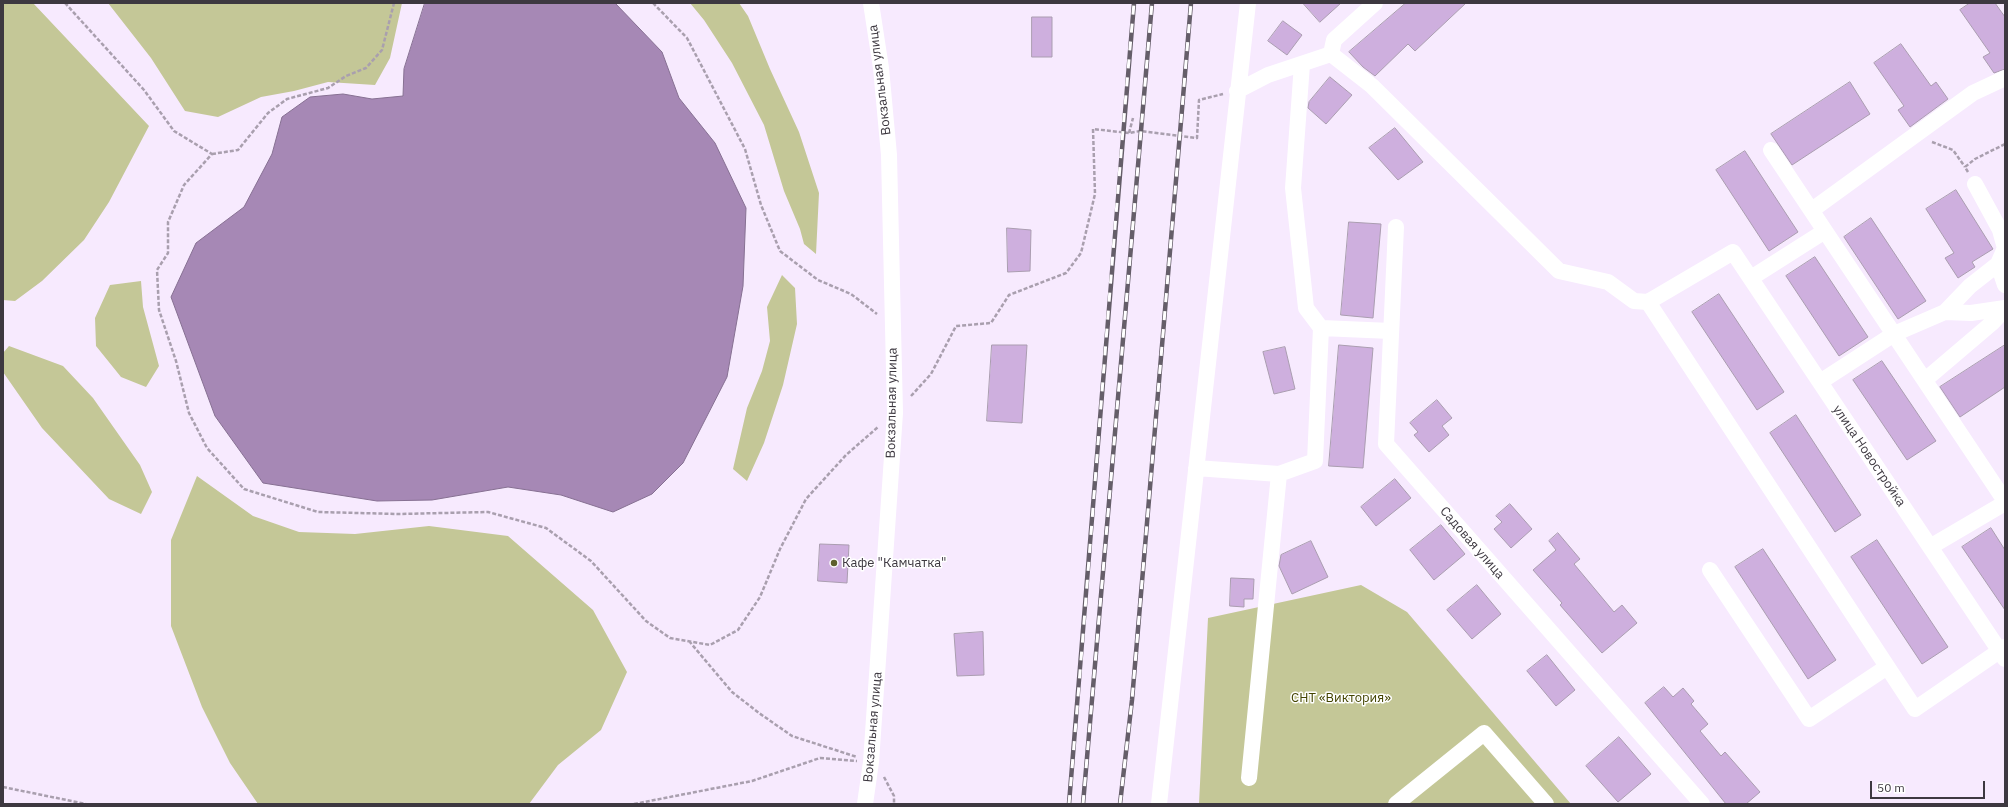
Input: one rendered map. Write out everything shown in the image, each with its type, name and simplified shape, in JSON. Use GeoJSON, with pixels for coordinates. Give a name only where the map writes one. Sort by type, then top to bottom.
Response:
{"type":"FeatureCollection","features":[{"type":"Feature","properties":{"kind":"street","name":"Вокзальная улица"},"geometry":{"type":"LineString","coordinates":[[865,804],[871,762],[895,413],[889,155],[881,68],[871,3]]}},
{"type":"Feature","properties":{"kind":"street"},"geometry":{"type":"LineString","coordinates":[[1159,804],[1237,91],[1248,3]]}},
{"type":"Feature","properties":{"kind":"street"},"geometry":{"type":"LineString","coordinates":[[1331,54],[1334,40],[1375,3]]}},
{"type":"Feature","properties":{"kind":"street"},"geometry":{"type":"LineString","coordinates":[[1237,91],[1268,75],[1331,54]]}},
{"type":"Feature","properties":{"kind":"street"},"geometry":{"type":"LineString","coordinates":[[1331,54],[1372,86],[1559,271],[1608,282],[1634,301],[1648,302],[1915,709],[2003,652]]}},
{"type":"Feature","properties":{"kind":"street"},"geometry":{"type":"LineString","coordinates":[[1196,468],[1279,474],[1315,461],[1321,328],[1306,308],[1293,188],[1302,64]]}},
{"type":"Feature","properties":{"kind":"street"},"geometry":{"type":"LineString","coordinates":[[1812,210],[1973,93],[2005,78]]}},
{"type":"Feature","properties":{"kind":"street"},"geometry":{"type":"LineString","coordinates":[[1771,150],[2005,502],[1930,547]]}},
{"type":"Feature","properties":{"kind":"street"},"geometry":{"type":"LineString","coordinates":[[1820,382],[1894,334],[1945,312],[1970,286],[1998,264],[2005,248],[2000,230],[1975,184]]}},
{"type":"Feature","properties":{"kind":"street","name":"Садовая улица"},"geometry":{"type":"LineString","coordinates":[[1396,227],[1386,444],[1702,804]]}},
{"type":"Feature","properties":{"kind":"street"},"geometry":{"type":"LineString","coordinates":[[1751,278],[1825,231]]}},
{"type":"Feature","properties":{"kind":"street","name":"улица Новостройка"},"geometry":{"type":"LineString","coordinates":[[1648,302],[1733,252],[1930,547],[2003,652]]}},
{"type":"Feature","properties":{"kind":"street"},"geometry":{"type":"LineString","coordinates":[[1998,264],[2005,285]]}},
{"type":"Feature","properties":{"kind":"street"},"geometry":{"type":"LineString","coordinates":[[1945,312],[1971,313],[2005,308]]}},
{"type":"Feature","properties":{"kind":"street"},"geometry":{"type":"LineString","coordinates":[[1925,380],[1992,323],[2005,308]]}},
{"type":"Feature","properties":{"kind":"street"},"geometry":{"type":"LineString","coordinates":[[1321,328],[1391,331]]}},
{"type":"Feature","properties":{"kind":"street"},"geometry":{"type":"LineString","coordinates":[[1249,778],[1279,474]]}},
{"type":"Feature","properties":{"kind":"street"},"geometry":{"type":"LineString","coordinates":[[1710,570],[1809,719],[1887,667]]}},
{"type":"Feature","properties":{"kind":"street"},"geometry":{"type":"LineString","coordinates":[[1396,804],[1484,733],[1546,804]]}},
{"type":"Feature","properties":{"kind":"path"},"geometry":{"type":"LineString","coordinates":[[65,3],[144,90],[174,131],[212,154]]}},
{"type":"Feature","properties":{"kind":"path"},"geometry":{"type":"LineString","coordinates":[[394,3],[382,50],[366,68],[346,76],[328,88],[288,99],[268,113],[238,150],[212,154],[184,185],[168,222],[168,253],[157,270],[158,310],[176,361],[189,413],[207,448],[244,489],[318,512],[398,514],[488,512],[546,528],[591,561],[646,621],[670,638],[710,645],[738,630],[760,597],[780,549],[806,499],[846,455],[895,413],[931,374],[956,326],[991,323],[1009,295],[1066,273],[1081,253],[1095,194],[1093,129],[1129,133],[1140,131],[1197,138],[1199,100],[1237,91]]}},
{"type":"Feature","properties":{"kind":"path"},"geometry":{"type":"LineString","coordinates":[[653,3],[687,38],[745,149],[761,205],[780,252],[818,280],[851,294],[893,327]]}},
{"type":"Feature","properties":{"kind":"path"},"geometry":{"type":"LineString","coordinates":[[1129,133],[1133,118]]}},
{"type":"Feature","properties":{"kind":"path"},"geometry":{"type":"LineString","coordinates":[[1907,141],[1934,142],[1953,150],[1975,184]]}},
{"type":"Feature","properties":{"kind":"path"},"geometry":{"type":"LineString","coordinates":[[1965,167],[1975,159],[2005,144]]}},
{"type":"Feature","properties":{"kind":"path"},"geometry":{"type":"LineString","coordinates":[[689,642],[732,692],[792,736],[871,762]]}},
{"type":"Feature","properties":{"kind":"path"},"geometry":{"type":"LineString","coordinates":[[634,804],[752,781],[820,758],[871,762]]}},
{"type":"Feature","properties":{"kind":"path"},"geometry":{"type":"LineString","coordinates":[[3,787],[86,804]]}},
{"type":"Feature","properties":{"kind":"green space"},"geometry":{"type":"Polygon","coordinates":[[[3,3],[33,3],[149,126],[109,202],[84,240],[42,281],[15,301],[3,300],[3,3]]]}},
{"type":"Feature","properties":{"kind":"green space"},"geometry":{"type":"Polygon","coordinates":[[[108,3],[402,3],[390,58],[375,85],[328,82],[294,91],[261,97],[218,117],[185,111],[151,58],[108,3]]]}},
{"type":"Feature","properties":{"kind":"green space"},"geometry":{"type":"Polygon","coordinates":[[[690,3],[739,3],[748,16],[799,132],[819,193],[816,254],[804,244],[800,229],[784,191],[764,125],[732,63],[704,20],[690,3]]]}},
{"type":"Feature","properties":{"kind":"green space"},"geometry":{"type":"Polygon","coordinates":[[[782,275],[795,288],[797,324],[783,385],[764,443],[747,481],[733,469],[747,408],[762,371],[770,341],[767,307],[782,275]]]}},
{"type":"Feature","properties":{"kind":"green space"},"geometry":{"type":"Polygon","coordinates":[[[141,281],[143,307],[159,366],[146,387],[121,377],[96,346],[95,318],[110,285],[141,281]]]}},
{"type":"Feature","properties":{"kind":"green space"},"geometry":{"type":"Polygon","coordinates":[[[9,346],[63,366],[93,398],[140,465],[152,492],[141,514],[109,499],[42,428],[3,372],[3,353],[9,346]]]}},
{"type":"Feature","properties":{"kind":"green space"},"geometry":{"type":"Polygon","coordinates":[[[197,476],[253,516],[299,532],[355,534],[429,526],[508,536],[593,610],[627,672],[601,730],[558,765],[529,804],[258,804],[230,763],[202,707],[171,626],[171,540],[197,476]]]}},
{"type":"Feature","properties":{"kind":"green space","name":"СНТ «Виктория»"},"geometry":{"type":"Polygon","coordinates":[[[1361,585],[1407,612],[1571,804],[1199,804],[1208,618],[1361,585]]]}},
{"type":"Feature","properties":{"kind":"shaded area"},"geometry":{"type":"Polygon","coordinates":[[[425,3],[615,3],[662,52],[679,98],[715,143],[746,208],[743,286],[727,377],[683,463],[652,494],[613,512],[561,495],[508,487],[432,500],[377,501],[263,483],[215,416],[171,297],[196,243],[244,207],[272,154],[282,117],[310,97],[343,94],[372,99],[403,96],[404,69],[425,3]]]}},
{"type":"Feature","properties":{"kind":"building"},"geometry":{"type":"Polygon","coordinates":[[[1303,3],[1341,3],[1320,22],[1303,3]]]}},
{"type":"Feature","properties":{"kind":"building"},"geometry":{"type":"Polygon","coordinates":[[[1406,3],[1466,3],[1415,51],[1408,44],[1375,76],[1363,67],[1349,52],[1406,3]]]}},
{"type":"Feature","properties":{"kind":"building"},"geometry":{"type":"Polygon","coordinates":[[[1970,3],[1995,3],[2005,17],[2005,69],[1994,73],[1983,57],[1990,53],[1960,10],[1970,3]]]}},
{"type":"Feature","properties":{"kind":"building"},"geometry":{"type":"Polygon","coordinates":[[[1032,17],[1052,17],[1052,57],[1032,57],[1032,17]]]}},
{"type":"Feature","properties":{"kind":"building"},"geometry":{"type":"Polygon","coordinates":[[[1283,21],[1302,35],[1287,55],[1268,41],[1283,21]]]}},
{"type":"Feature","properties":{"kind":"building"},"geometry":{"type":"Polygon","coordinates":[[[1901,44],[1931,86],[1936,82],[1948,99],[1910,127],[1898,110],[1904,106],[1874,63],[1901,44]]]}},
{"type":"Feature","properties":{"kind":"building"},"geometry":{"type":"Polygon","coordinates":[[[1330,77],[1352,95],[1326,124],[1308,108],[1309,102],[1330,77]]]}},
{"type":"Feature","properties":{"kind":"building"},"geometry":{"type":"Polygon","coordinates":[[[1850,82],[1870,114],[1792,165],[1771,134],[1850,82]]]}},
{"type":"Feature","properties":{"kind":"building"},"geometry":{"type":"Polygon","coordinates":[[[1395,128],[1423,162],[1398,180],[1369,148],[1395,128]]]}},
{"type":"Feature","properties":{"kind":"building"},"geometry":{"type":"Polygon","coordinates":[[[1745,151],[1798,232],[1769,251],[1716,170],[1745,151]]]}},
{"type":"Feature","properties":{"kind":"building"},"geometry":{"type":"Polygon","coordinates":[[[1956,190],[1993,249],[1972,262],[1975,267],[1958,278],[1945,258],[1954,253],[1926,209],[1956,190]]]}},
{"type":"Feature","properties":{"kind":"building"},"geometry":{"type":"Polygon","coordinates":[[[1871,218],[1926,301],[1898,319],[1844,237],[1871,218]]]}},
{"type":"Feature","properties":{"kind":"building"},"geometry":{"type":"Polygon","coordinates":[[[1349,222],[1381,224],[1373,318],[1341,315],[1349,222]]]}},
{"type":"Feature","properties":{"kind":"building"},"geometry":{"type":"Polygon","coordinates":[[[1007,228],[1031,230],[1030,271],[1008,272],[1007,228]]]}},
{"type":"Feature","properties":{"kind":"building"},"geometry":{"type":"Polygon","coordinates":[[[1815,257],[1868,337],[1839,356],[1786,276],[1815,257]]]}},
{"type":"Feature","properties":{"kind":"building"},"geometry":{"type":"Polygon","coordinates":[[[1719,294],[1784,392],[1757,410],[1692,312],[1719,294]]]}},
{"type":"Feature","properties":{"kind":"building"},"geometry":{"type":"Polygon","coordinates":[[[992,345],[1027,345],[1022,423],[987,421],[992,345]]]}},
{"type":"Feature","properties":{"kind":"building"},"geometry":{"type":"Polygon","coordinates":[[[1339,345],[1373,348],[1363,468],[1329,466],[1339,345]]]}},
{"type":"Feature","properties":{"kind":"building"},"geometry":{"type":"Polygon","coordinates":[[[2005,345],[2005,387],[1960,417],[1940,387],[2005,345]]]}},
{"type":"Feature","properties":{"kind":"building"},"geometry":{"type":"Polygon","coordinates":[[[1285,347],[1295,389],[1274,394],[1263,352],[1285,347]]]}},
{"type":"Feature","properties":{"kind":"building"},"geometry":{"type":"Polygon","coordinates":[[[1882,361],[1936,441],[1907,460],[1853,380],[1882,361]]]}},
{"type":"Feature","properties":{"kind":"building"},"geometry":{"type":"Polygon","coordinates":[[[1437,400],[1452,418],[1442,426],[1449,435],[1429,452],[1414,435],[1418,432],[1410,423],[1437,400]]]}},
{"type":"Feature","properties":{"kind":"building"},"geometry":{"type":"Polygon","coordinates":[[[1796,415],[1861,515],[1835,532],[1770,433],[1796,415]]]}},
{"type":"Feature","properties":{"kind":"building"},"geometry":{"type":"Polygon","coordinates":[[[1395,479],[1411,498],[1376,526],[1361,507],[1395,479]]]}},
{"type":"Feature","properties":{"kind":"building"},"geometry":{"type":"Polygon","coordinates":[[[1510,504],[1532,529],[1511,548],[1494,529],[1502,522],[1496,516],[1510,504]]]}},
{"type":"Feature","properties":{"kind":"building"},"geometry":{"type":"Polygon","coordinates":[[[1441,525],[1465,554],[1434,580],[1410,550],[1441,525]]]}},
{"type":"Feature","properties":{"kind":"building"},"geometry":{"type":"Polygon","coordinates":[[[1991,528],[2005,550],[2005,610],[1962,547],[1991,528]]]}},
{"type":"Feature","properties":{"kind":"building"},"geometry":{"type":"Polygon","coordinates":[[[1558,533],[1580,559],[1574,564],[1614,612],[1622,605],[1637,623],[1602,653],[1560,605],[1562,603],[1533,570],[1556,550],[1549,541],[1558,533]]]}},
{"type":"Feature","properties":{"kind":"building"},"geometry":{"type":"Polygon","coordinates":[[[1877,540],[1948,647],[1922,664],[1851,557],[1877,540]]]}},
{"type":"Feature","properties":{"kind":"building"},"geometry":{"type":"Polygon","coordinates":[[[1311,541],[1328,577],[1292,594],[1279,566],[1281,555],[1311,541]]]}},
{"type":"Feature","properties":{"kind":"building","name":"Кафе \"Камчатка\""},"geometry":{"type":"Polygon","coordinates":[[[820,544],[849,545],[847,583],[818,581],[820,544]]]}},
{"type":"Feature","properties":{"kind":"building"},"geometry":{"type":"Polygon","coordinates":[[[1763,549],[1836,660],[1808,679],[1735,567],[1763,549]]]}},
{"type":"Feature","properties":{"kind":"building"},"geometry":{"type":"Polygon","coordinates":[[[1231,578],[1254,579],[1253,599],[1244,599],[1244,607],[1230,606],[1231,578]]]}},
{"type":"Feature","properties":{"kind":"building"},"geometry":{"type":"Polygon","coordinates":[[[1477,585],[1501,614],[1472,639],[1447,610],[1477,585]]]}},
{"type":"Feature","properties":{"kind":"building"},"geometry":{"type":"Polygon","coordinates":[[[983,632],[984,675],[957,676],[954,634],[983,632]]]}},
{"type":"Feature","properties":{"kind":"building"},"geometry":{"type":"Polygon","coordinates":[[[1547,655],[1575,690],[1556,706],[1527,671],[1547,655]]]}},
{"type":"Feature","properties":{"kind":"building"},"geometry":{"type":"Polygon","coordinates":[[[1664,687],[1673,697],[1683,688],[1694,701],[1691,704],[1708,724],[1700,731],[1721,756],[1725,752],[1760,792],[1746,804],[1726,804],[1645,703],[1664,687]]]}},
{"type":"Feature","properties":{"kind":"building"},"geometry":{"type":"Polygon","coordinates":[[[1619,737],[1651,774],[1618,802],[1586,766],[1619,737]]]}},
{"type":"Feature","properties":{"kind":"railway"},"geometry":{"type":"LineString","coordinates":[[1069,804],[1134,3]]}},
{"type":"Feature","properties":{"kind":"railway"},"geometry":{"type":"LineString","coordinates":[[1083,804],[1152,3]]}},
{"type":"Feature","properties":{"kind":"railway"},"geometry":{"type":"LineString","coordinates":[[1120,804],[1132,700],[1191,3]]}},
{"type":"Feature","properties":{"kind":"place","name":"Кафе \"Камчатка\""},"geometry":{"type":"Point","coordinates":[834,563]}}]}
